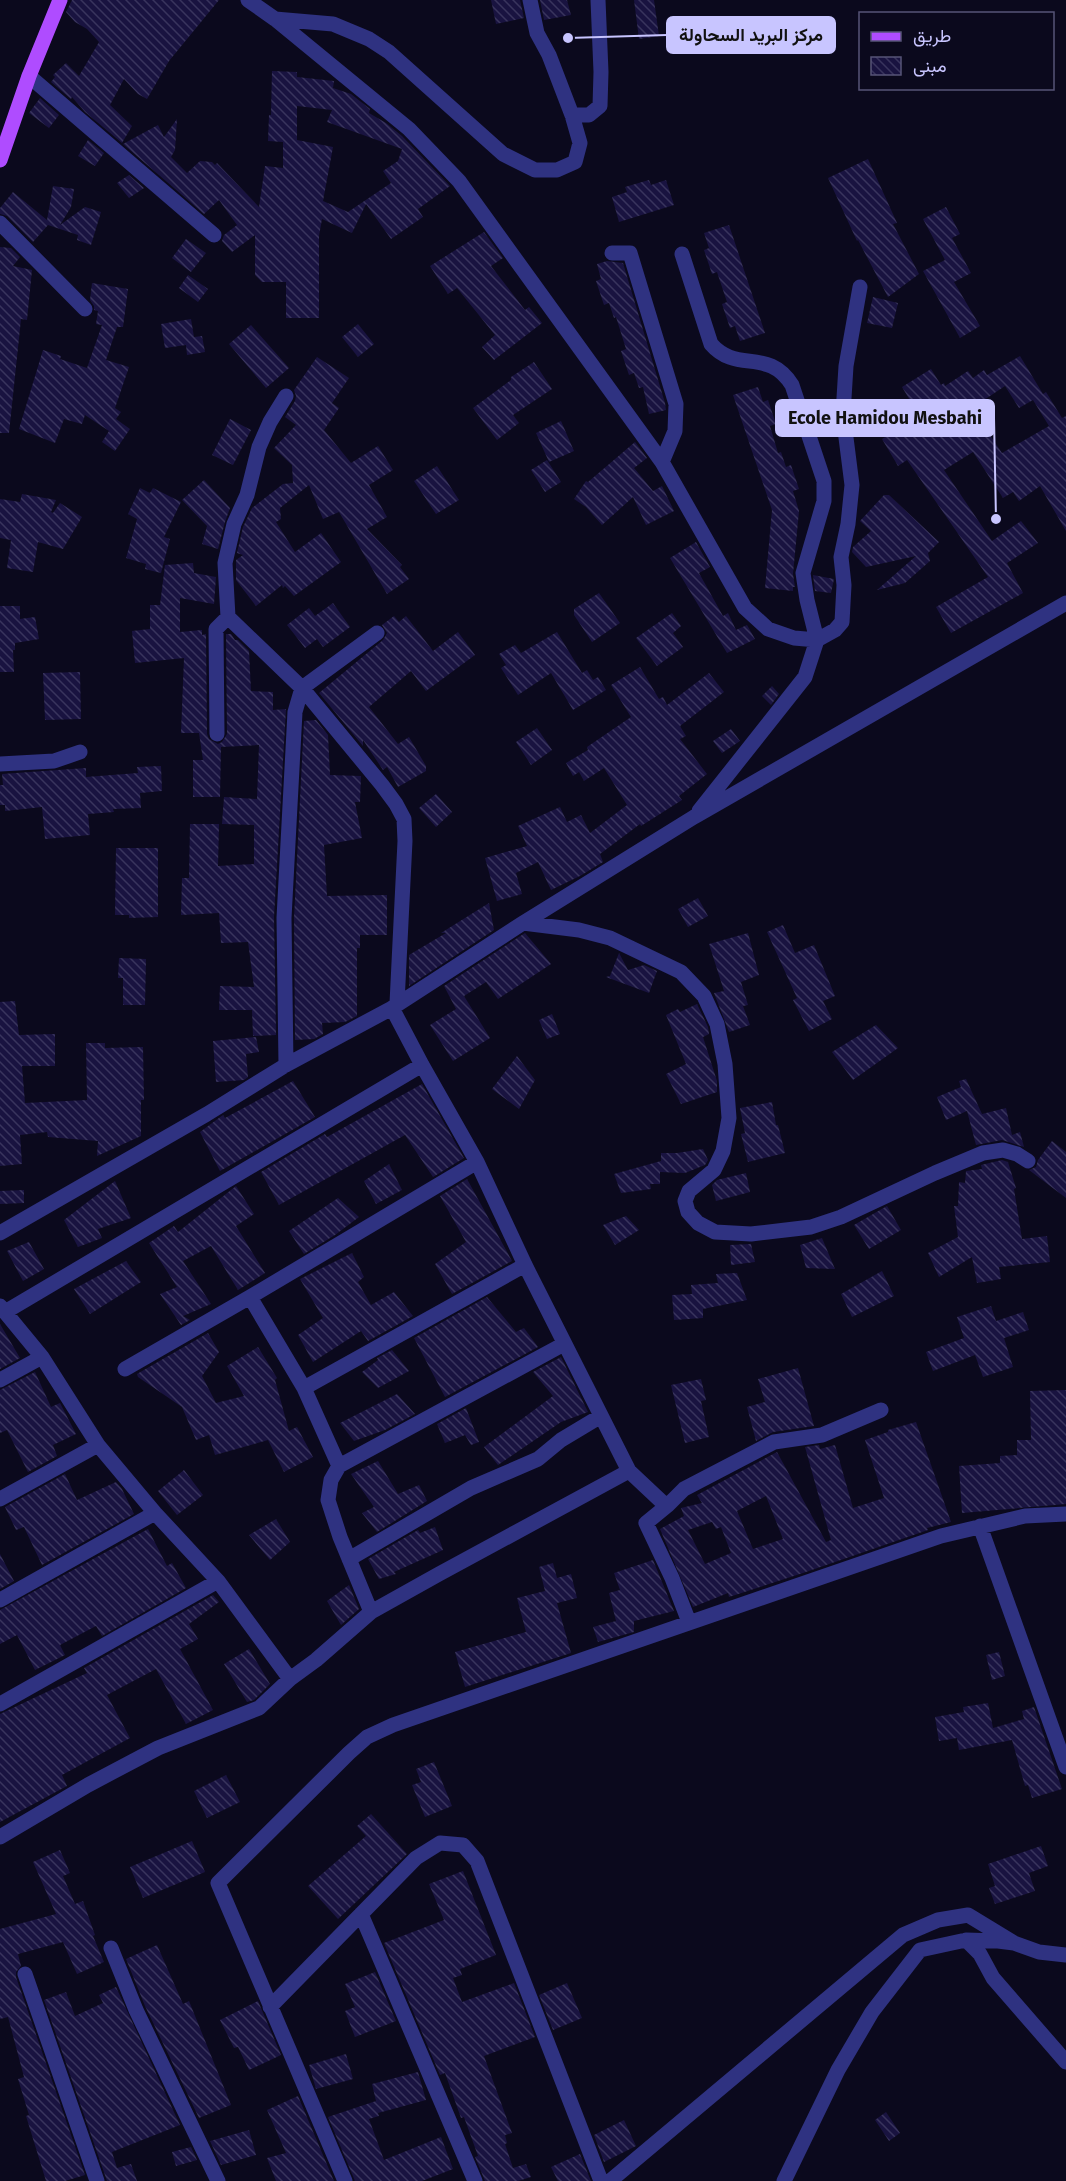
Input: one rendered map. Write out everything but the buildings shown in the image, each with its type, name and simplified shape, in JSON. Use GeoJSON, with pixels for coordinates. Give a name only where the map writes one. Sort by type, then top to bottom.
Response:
{"type":"FeatureCollection","features":[{"type":"Feature","properties":{"kind":"main road"},"geometry":{"type":"LineString","coordinates":[[0,160],[29,76],[60,0]]}},
{"type":"Feature","properties":{"kind":"street"},"geometry":{"type":"LineString","coordinates":[[248,0],[275,19],[409,129],[459,181],[662,462],[745,608],[768,629],[794,638],[817,640],[835,630],[842,622],[844,585],[841,557],[848,524],[852,485],[843,414],[846,366],[860,287]]}},
{"type":"Feature","properties":{"kind":"street"},"geometry":{"type":"LineString","coordinates":[[275,19],[333,24],[369,39],[389,52],[503,154],[535,170],[557,170],[575,162],[580,143],[549,55],[537,33],[530,0]]}},
{"type":"Feature","properties":{"kind":"street"},"geometry":{"type":"LineString","coordinates":[[572,115],[589,115],[600,106],[598,0]]}},
{"type":"Feature","properties":{"kind":"street"},"geometry":{"type":"LineString","coordinates":[[29,76],[214,235]]}},
{"type":"Feature","properties":{"kind":"street"},"geometry":{"type":"LineString","coordinates":[[0,223],[85,309]]}},
{"type":"Feature","properties":{"kind":"street"},"geometry":{"type":"LineString","coordinates":[[612,253],[630,253],[676,404],[675,432],[662,462]]}},
{"type":"Feature","properties":{"kind":"street"},"geometry":{"type":"LineString","coordinates":[[682,254],[711,344],[719,353],[736,360],[770,364],[784,373],[792,385],[824,482],[824,501],[803,573],[817,640],[805,676],[694,817]]}},
{"type":"Feature","properties":{"kind":"street"},"geometry":{"type":"LineString","coordinates":[[286,396],[270,422],[259,447],[247,495],[234,524],[225,562],[228,617],[302,688],[382,785],[404,819],[405,842],[395,1005],[422,1065],[477,1162],[525,1265],[629,1471],[668,1505]]}},
{"type":"Feature","properties":{"kind":"street"},"geometry":{"type":"LineString","coordinates":[[0,1233],[207,1114],[286,1065],[395,1005],[694,817],[1066,603]]}},
{"type":"Feature","properties":{"kind":"street"},"geometry":{"type":"LineString","coordinates":[[217,734],[216,629],[228,617]]}},
{"type":"Feature","properties":{"kind":"street"},"geometry":{"type":"LineString","coordinates":[[286,1065],[284,918],[295,712],[302,688],[377,633]]}},
{"type":"Feature","properties":{"kind":"street"},"geometry":{"type":"LineString","coordinates":[[0,764],[54,761],[80,752]]}},
{"type":"Feature","properties":{"kind":"street"},"geometry":{"type":"LineString","coordinates":[[523,923],[579,930],[610,938],[681,972],[704,996],[717,1024],[725,1064],[729,1118],[723,1151],[714,1170],[689,1191],[685,1201],[688,1212],[698,1223],[715,1232],[751,1234],[811,1227],[841,1217],[983,1153],[1003,1150],[1017,1154],[1028,1161]]}},
{"type":"Feature","properties":{"kind":"street"},"geometry":{"type":"LineString","coordinates":[[290,1679],[218,1581],[155,1513],[98,1445],[42,1357],[3,1309],[422,1065]]}},
{"type":"Feature","properties":{"kind":"street"},"geometry":{"type":"LineString","coordinates":[[125,1369],[477,1162]]}},
{"type":"Feature","properties":{"kind":"street"},"geometry":{"type":"LineString","coordinates":[[304,1388],[525,1265]]}},
{"type":"Feature","properties":{"kind":"street"},"geometry":{"type":"LineString","coordinates":[[250,1297],[304,1388],[339,1466]]}},
{"type":"Feature","properties":{"kind":"street"},"geometry":{"type":"LineString","coordinates":[[371,1612],[328,1500],[331,1480],[339,1466],[564,1344]]}},
{"type":"Feature","properties":{"kind":"street"},"geometry":{"type":"LineString","coordinates":[[0,1380],[42,1357]]}},
{"type":"Feature","properties":{"kind":"street"},"geometry":{"type":"LineString","coordinates":[[689,1622],[672,1578],[646,1523],[684,1489],[774,1442],[822,1435],[881,1410]]}},
{"type":"Feature","properties":{"kind":"street"},"geometry":{"type":"LineString","coordinates":[[349,1559],[471,1488],[538,1460],[561,1440],[601,1416]]}},
{"type":"Feature","properties":{"kind":"street"},"geometry":{"type":"LineString","coordinates":[[0,1499],[98,1445]]}},
{"type":"Feature","properties":{"kind":"street"},"geometry":{"type":"LineString","coordinates":[[0,1837],[88,1785],[158,1748],[259,1708],[290,1679],[316,1660],[371,1612],[629,1471]]}},
{"type":"Feature","properties":{"kind":"street"},"geometry":{"type":"LineString","coordinates":[[0,1600],[155,1513]]}},
{"type":"Feature","properties":{"kind":"street"},"geometry":{"type":"LineString","coordinates":[[345,2181],[218,1883],[349,1753],[367,1737],[393,1725],[940,1536],[1025,1516],[1066,1514]]}},
{"type":"Feature","properties":{"kind":"street"},"geometry":{"type":"LineString","coordinates":[[980,1526],[1066,1767]]}},
{"type":"Feature","properties":{"kind":"street"},"geometry":{"type":"LineString","coordinates":[[0,1704],[218,1581]]}},
{"type":"Feature","properties":{"kind":"street"},"geometry":{"type":"LineString","coordinates":[[270,2007],[416,1858],[440,1842],[463,1845],[477,1861],[601,2181]]}},
{"type":"Feature","properties":{"kind":"street"},"geometry":{"type":"LineString","coordinates":[[361,1914],[475,2181]]}},
{"type":"Feature","properties":{"kind":"street"},"geometry":{"type":"LineString","coordinates":[[610,2181],[903,1935],[938,1920],[968,1915],[1014,1942],[1039,1952],[1066,1955]]}},
{"type":"Feature","properties":{"kind":"street"},"geometry":{"type":"LineString","coordinates":[[784,2181],[838,2070],[872,2012],[920,1950],[966,1940],[1014,1942]]}},
{"type":"Feature","properties":{"kind":"street"},"geometry":{"type":"LineString","coordinates":[[966,1940],[980,1954],[993,1978],[1066,2062]]}},
{"type":"Feature","properties":{"kind":"street"},"geometry":{"type":"LineString","coordinates":[[111,1948],[136,2010],[218,2181]]}},
{"type":"Feature","properties":{"kind":"street"},"geometry":{"type":"LineString","coordinates":[[25,1974],[97,2181]]}},
{"type":"Feature","properties":{"kind":"place","name":"مركز البريد السحاولة"},"geometry":{"type":"Point","coordinates":[568,38]}},
{"type":"Feature","properties":{"kind":"place","name":"Ecole Hamidou Mesbahi"},"geometry":{"type":"Point","coordinates":[996,519]}}]}
